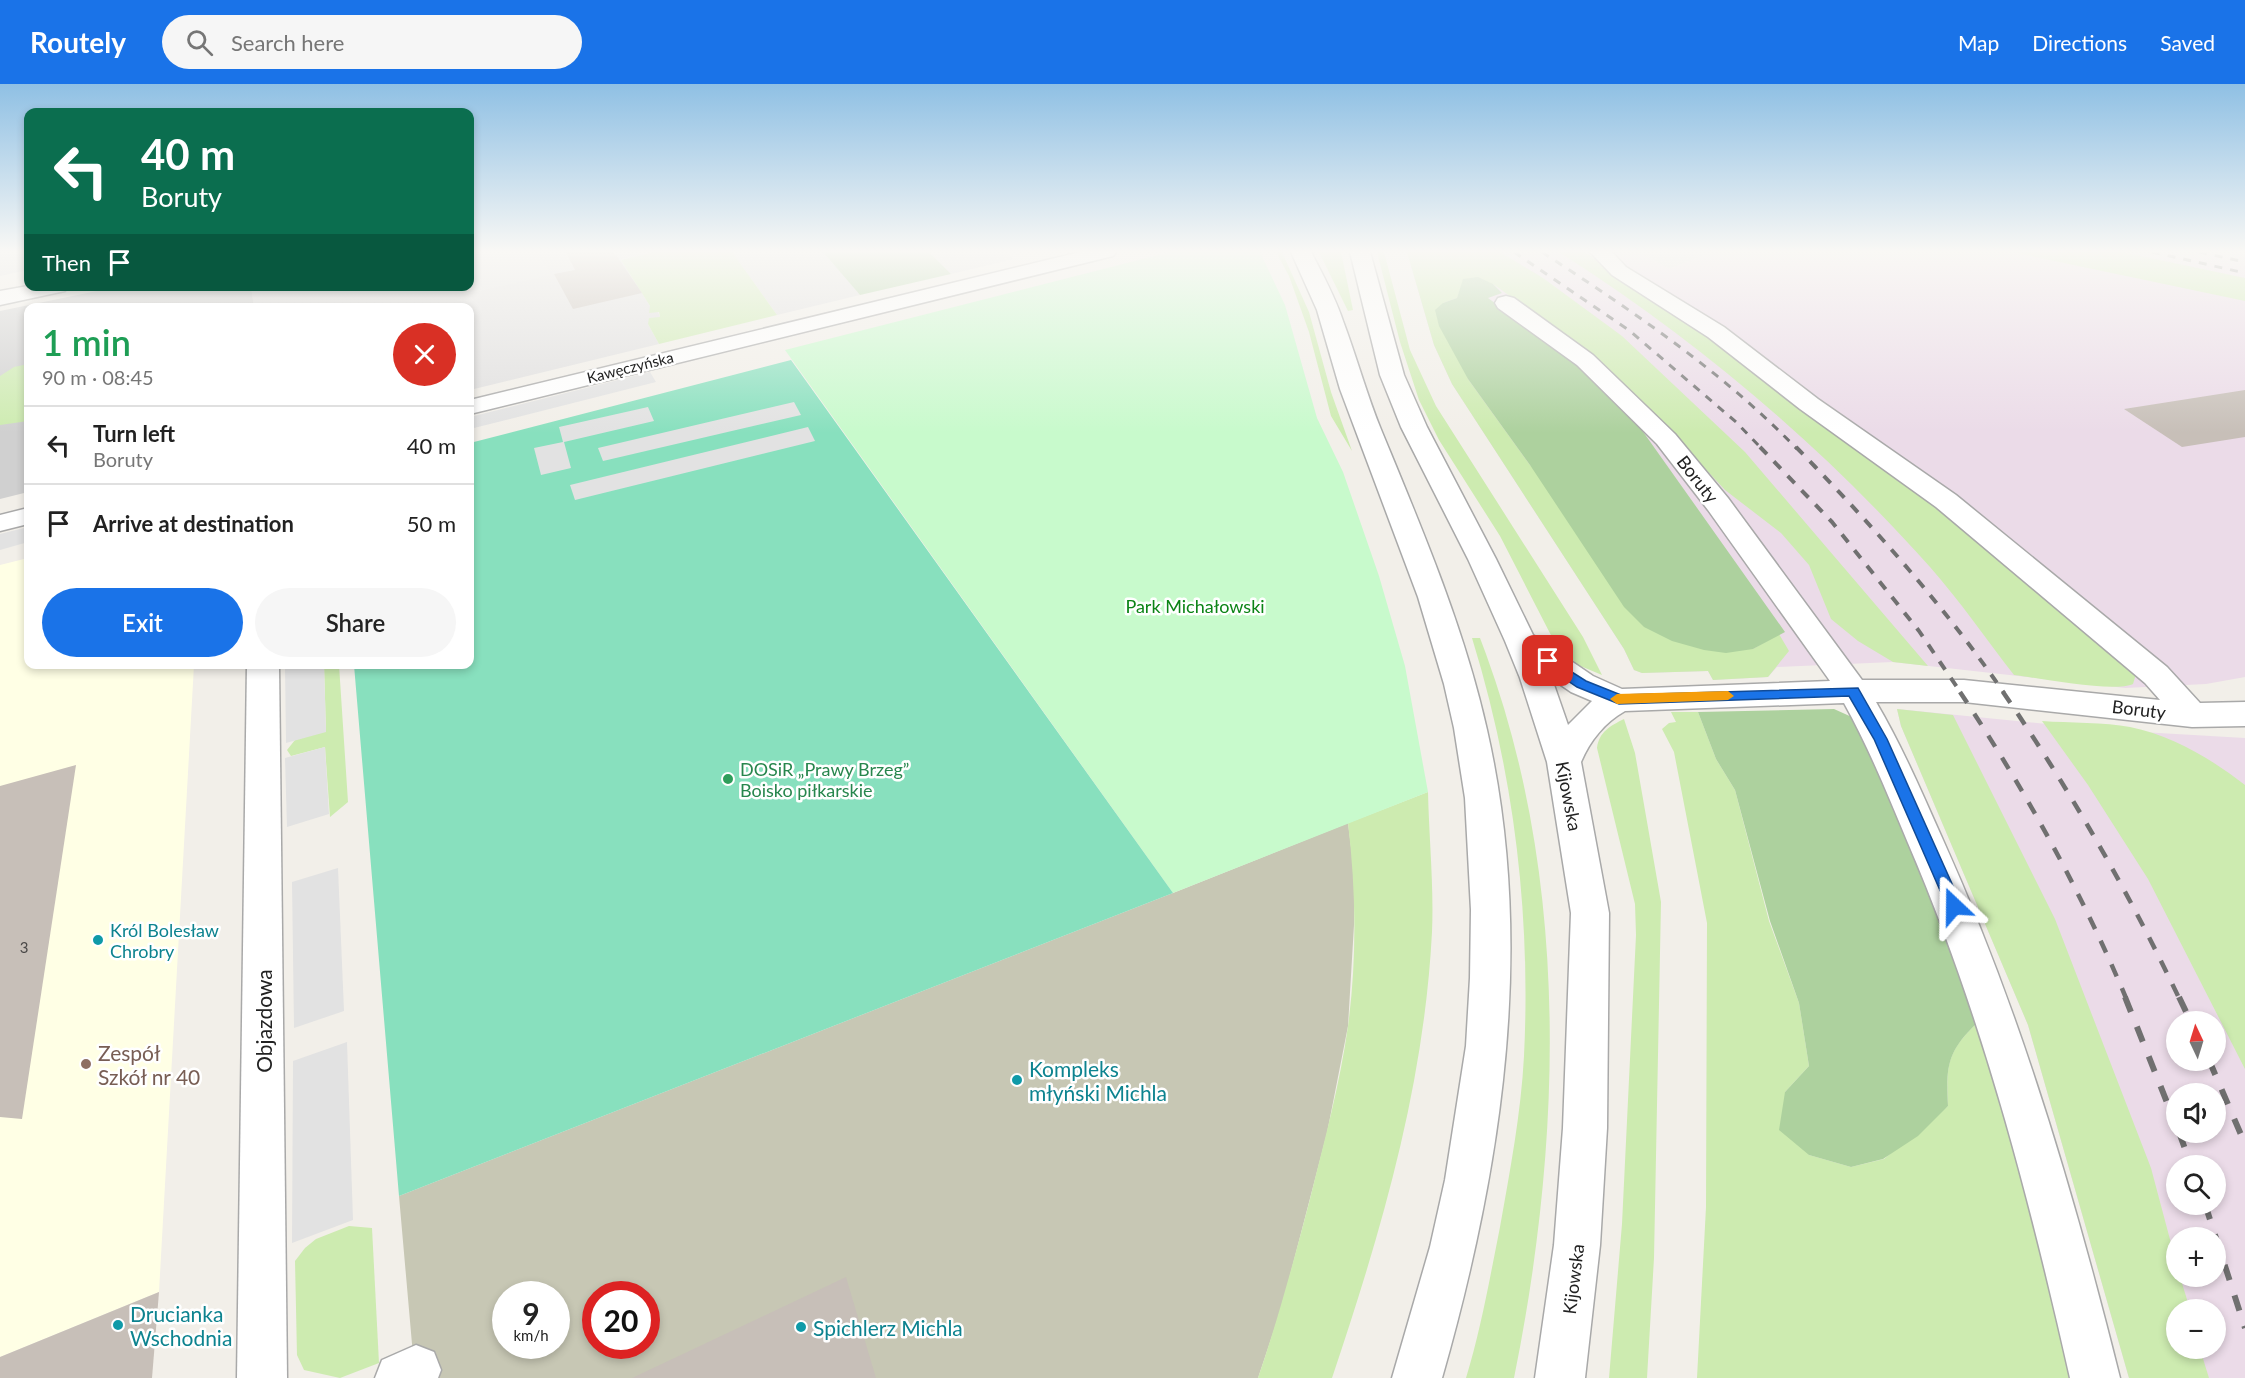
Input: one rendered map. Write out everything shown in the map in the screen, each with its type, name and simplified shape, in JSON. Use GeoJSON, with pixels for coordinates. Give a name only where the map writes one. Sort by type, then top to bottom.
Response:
{"type":"FeatureCollection","features":[{"type":"Feature","properties":{"kind":"street","name":"Kawęczyńska"},"geometry":{"type":"LineString","coordinates":[[474,405],[857,312]]}},
{"type":"Feature","properties":{"kind":"street"},"geometry":{"type":"LineString","coordinates":[[1329,312],[1351,385],[1428,585],[1460,683],[1480,773],[1491,892],[1490,1014],[1483,1089],[1455,1244],[1417,1378]]}},
{"type":"Feature","properties":{"kind":"street","name":"Kijowska"},"geometry":{"type":"LineString","coordinates":[[1376,312],[1392,375],[1414,427],[1482,559],[1520,641],[1536,678],[1564,762],[1590,913],[1590,925],[1582,1175],[1577,1245],[1560,1378]]}},
{"type":"Feature","properties":{"kind":"street","name":"Boruty"},"geometry":{"type":"LineString","coordinates":[[1519,312],[1585,360],[1666,438],[1718,504],[1853,691]]}},
{"type":"Feature","properties":{"kind":"street"},"geometry":{"type":"LineString","coordinates":[[1685,312],[1716,332],[1809,404],[1946,501],[2156,675],[2192,715]]}},
{"type":"Feature","properties":{"kind":"street"},"geometry":{"type":"LineString","coordinates":[[0,523],[24,517]]}},
{"type":"Feature","properties":{"kind":"street","name":"Boruty"},"geometry":{"type":"LineString","coordinates":[[1520,641],[1582,684],[1619,700],[1853,691],[1964,691],[2192,715],[2245,714]]}},
{"type":"Feature","properties":{"kind":"street","name":"Objazdowa"},"geometry":{"type":"LineString","coordinates":[[262,1378],[263,669]]}},
{"type":"Feature","properties":{"kind":"street"},"geometry":{"type":"LineString","coordinates":[[1853,691],[1881,739],[1918,820],[1954,906],[1990,1004],[2025,1111],[2061,1235],[2095,1378]]}},
{"type":"Feature","properties":{"kind":"street"},"geometry":{"type":"LineString","coordinates":[[1564,762],[1573,741],[1586,725],[1605,706],[1619,700]]}},
{"type":"Feature","properties":{"kind":"shaded area"},"geometry":{"type":"Polygon","coordinates":[[[0,312],[24,312],[24,493],[0,499],[0,312]]]}},
{"type":"Feature","properties":{"kind":"shaded area"},"geometry":{"type":"Polygon","coordinates":[[[474,312],[658,312],[660,317],[648,324],[659,344],[474,389],[474,312]]]}},
{"type":"Feature","properties":{"kind":"shaded area"},"geometry":{"type":"Polygon","coordinates":[[[1425,312],[2245,312],[2245,677],[2206,684],[2125,688],[1893,662],[1777,667],[1768,677],[1713,680],[1708,671],[1642,673],[1634,670],[1624,649],[1452,384],[1434,345],[1425,312]]]}},
{"type":"Feature","properties":{"kind":"shaded area"},"geometry":{"type":"Polygon","coordinates":[[[650,372],[656,382],[474,428],[474,416],[650,372]]]}},
{"type":"Feature","properties":{"kind":"shaded area"},"geometry":{"type":"Polygon","coordinates":[[[794,402],[801,415],[603,461],[598,448],[794,402]]]}},
{"type":"Feature","properties":{"kind":"shaded area"},"geometry":{"type":"Polygon","coordinates":[[[648,407],[654,421],[564,442],[571,468],[541,475],[534,448],[563,442],[559,427],[648,407]]]}},
{"type":"Feature","properties":{"kind":"shaded area"},"geometry":{"type":"Polygon","coordinates":[[[808,427],[815,441],[575,500],[570,485],[808,427]]]}},
{"type":"Feature","properties":{"kind":"shaded area"},"geometry":{"type":"Polygon","coordinates":[[[24,528],[24,543],[0,550],[0,534],[24,528]]]}},
{"type":"Feature","properties":{"kind":"shaded area","name":"Zespół Szkół nr 40"},"geometry":{"type":"Polygon","coordinates":[[[24,559],[24,669],[194,669],[159,1292],[0,1357],[0,565],[24,559]]]}},
{"type":"Feature","properties":{"kind":"shaded area"},"geometry":{"type":"Polygon","coordinates":[[[285,669],[324,669],[326,732],[286,743],[285,669]]]}},
{"type":"Feature","properties":{"kind":"shaded area"},"geometry":{"type":"Polygon","coordinates":[[[1897,709],[2107,730],[2245,738],[2245,1378],[2129,1378],[2028,1025],[1901,726],[1897,709]]]}},
{"type":"Feature","properties":{"kind":"shaded area"},"geometry":{"type":"Polygon","coordinates":[[[325,747],[329,814],[287,827],[285,758],[325,747]]]}},
{"type":"Feature","properties":{"kind":"shaded area","name":"Kompleks młyński Michla"},"geometry":{"type":"Polygon","coordinates":[[[1348,823],[1354,871],[1354,925],[1348,1026],[1327,1133],[1282,1306],[1258,1378],[415,1378],[399,1196],[1348,823]]]}},
{"type":"Feature","properties":{"kind":"shaded area"},"geometry":{"type":"Polygon","coordinates":[[[338,868],[344,1011],[294,1028],[292,882],[338,868]]]}},
{"type":"Feature","properties":{"kind":"shaded area"},"geometry":{"type":"Polygon","coordinates":[[[347,1042],[353,1220],[292,1243],[293,1061],[347,1042]]]}},
{"type":"Feature","properties":{"kind":"green space"},"geometry":{"type":"Polygon","coordinates":[[[659,312],[775,312],[777,315],[659,344],[648,324],[649,318],[660,317],[659,312]]]}},
{"type":"Feature","properties":{"kind":"green space","name":"Park Michałowski"},"geometry":{"type":"Polygon","coordinates":[[[933,312],[1287,312],[1317,418],[1343,472],[1379,576],[1405,666],[1428,792],[1173,893],[785,350],[933,312]]]}},
{"type":"Feature","properties":{"kind":"green space"},"geometry":{"type":"Polygon","coordinates":[[[1302,312],[1309,312],[1331,392],[1352,451],[1331,416],[1302,312]]]}},
{"type":"Feature","properties":{"kind":"green space"},"geometry":{"type":"Polygon","coordinates":[[[1392,312],[1400,312],[1410,350],[1436,406],[1583,637],[1602,675],[1578,665],[1555,643],[1500,536],[1439,440],[1419,400],[1392,312]]]}},
{"type":"Feature","properties":{"kind":"green space"},"geometry":{"type":"Polygon","coordinates":[[[1425,312],[1446,312],[1468,379],[1530,465],[1753,649],[1779,634],[1789,651],[1768,677],[1713,680],[1708,671],[1642,673],[1634,670],[1624,649],[1452,384],[1434,345],[1425,312]]]}},
{"type":"Feature","properties":{"kind":"green space"},"geometry":{"type":"Polygon","coordinates":[[[1436,312],[1508,312],[1595,381],[1639,426],[1785,632],[1753,649],[1726,653],[1704,650],[1672,641],[1644,627],[1624,607],[1530,465],[1468,379],[1439,326],[1436,312]]]}},
{"type":"Feature","properties":{"kind":"green space"},"geometry":{"type":"Polygon","coordinates":[[[1533,312],[1590,312],[1622,336],[1745,452],[1928,666],[1893,662],[1858,641],[1831,619],[1809,565],[1781,533],[1725,490],[1665,426],[1595,357],[1533,312]]]}},
{"type":"Feature","properties":{"kind":"green space"},"geometry":{"type":"Polygon","coordinates":[[[1648,312],[1675,312],[1927,500],[2136,674],[2133,684],[2110,687],[2093,686],[2014,675],[1930,567],[1845,479],[1755,397],[1648,312]]]}},
{"type":"Feature","properties":{"kind":"green space","name":"DOSiR „Prawy Brzeg” Boisko piłkarskie"},"geometry":{"type":"Polygon","coordinates":[[[791,360],[1173,893],[399,1196],[354,669],[474,669],[474,442],[791,360]]]}},
{"type":"Feature","properties":{"kind":"green space"},"geometry":{"type":"Polygon","coordinates":[[[24,365],[24,422],[0,425],[0,376],[14,367],[24,365]]]}},
{"type":"Feature","properties":{"kind":"green space"},"geometry":{"type":"Polygon","coordinates":[[[1472,638],[1480,638],[1486,654],[1513,741],[1533,830],[1544,921],[1550,1013],[1548,1105],[1542,1197],[1530,1288],[1514,1378],[1466,1378],[1489,1284],[1515,1142],[1523,1077],[1525,1003],[1522,897],[1509,793],[1487,689],[1472,638]]]}},
{"type":"Feature","properties":{"kind":"green space"},"geometry":{"type":"Polygon","coordinates":[[[324,669],[339,669],[348,802],[330,817],[325,747],[291,756],[287,750],[295,740],[326,731],[324,669]]]}},
{"type":"Feature","properties":{"kind":"green space"},"geometry":{"type":"Polygon","coordinates":[[[1834,709],[1854,718],[1864,734],[1947,929],[1976,1024],[1959,1043],[1950,1061],[1947,1081],[1948,1106],[1918,1136],[1883,1159],[1851,1167],[1809,1155],[1779,1130],[1785,1092],[1809,1066],[1799,1003],[1770,921],[1735,790],[1716,759],[1698,712],[1834,709]]]}},
{"type":"Feature","properties":{"kind":"green space"},"geometry":{"type":"Polygon","coordinates":[[[1897,709],[1953,715],[2055,919],[2151,1168],[2167,1227],[2166,1287],[2183,1287],[2187,1299],[2166,1299],[2166,1359],[2203,1359],[2209,1378],[2129,1378],[2028,1025],[1901,726],[1897,709]]]}},
{"type":"Feature","properties":{"kind":"green space"},"geometry":{"type":"Polygon","coordinates":[[[1671,712],[1698,712],[1716,759],[1735,790],[1769,921],[1799,1003],[1809,1066],[1785,1092],[1809,1155],[1851,1167],[1884,1159],[1948,1106],[1947,1080],[1950,1061],[1959,1043],[1976,1024],[2048,1258],[2069,1378],[1697,1378],[1706,1207],[1707,923],[1674,752],[1662,729],[1669,723],[1676,722],[1671,712]]]}},
{"type":"Feature","properties":{"kind":"green space"},"geometry":{"type":"Polygon","coordinates":[[[1624,719],[1635,753],[1661,902],[1654,1258],[1647,1378],[1609,1378],[1622,1224],[1636,935],[1635,904],[1597,748],[1606,730],[1624,719]]]}},
{"type":"Feature","properties":{"kind":"green space"},"geometry":{"type":"Polygon","coordinates":[[[2042,721],[2110,724],[2146,731],[2190,749],[2245,785],[2245,1069],[2226,1032],[2226,1011],[2215,1011],[2148,879],[2088,785],[2042,721]]]}},
{"type":"Feature","properties":{"kind":"green space"},"geometry":{"type":"Polygon","coordinates":[[[1428,792],[1432,932],[1427,990],[1410,1103],[1383,1214],[1332,1378],[1258,1378],[1310,1199],[1345,1048],[1354,950],[1353,874],[1348,823],[1428,792]]]}},
{"type":"Feature","properties":{"kind":"green space"},"geometry":{"type":"Polygon","coordinates":[[[349,1226],[372,1228],[379,1363],[340,1378],[304,1370],[297,1355],[295,1261],[316,1239],[349,1226]]]}},
{"type":"Feature","properties":{"kind":"building"},"geometry":{"type":"Polygon","coordinates":[[[2245,390],[2245,437],[2182,447],[2124,409],[2245,390]]]}},
{"type":"Feature","properties":{"kind":"building"},"geometry":{"type":"Polygon","coordinates":[[[76,765],[22,1119],[0,1117],[0,786],[76,765]]]}},
{"type":"Feature","properties":{"kind":"building","name":"Spichlerz Michla"},"geometry":{"type":"Polygon","coordinates":[[[846,1277],[876,1378],[632,1378],[846,1277]]]}},
{"type":"Feature","properties":{"kind":"building","name":"Drucianka Wschodnia"},"geometry":{"type":"Polygon","coordinates":[[[159,1292],[152,1378],[0,1378],[0,1357],[159,1292]]]}},
{"type":"Feature","properties":{"kind":"railway"},"geometry":{"type":"LineString","coordinates":[[1603,312],[1630,331],[1736,422],[1762,449]]}},
{"type":"Feature","properties":{"kind":"railway"},"geometry":{"type":"LineString","coordinates":[[1631,312],[1707,368],[1797,449]]}},
{"type":"Feature","properties":{"kind":"railway"},"geometry":{"type":"LineString","coordinates":[[1760,447],[1832,522],[1919,631],[1961,693]]}},
{"type":"Feature","properties":{"kind":"railway"},"geometry":{"type":"LineString","coordinates":[[1796,447],[1852,505],[1931,596],[2004,693]]}},
{"type":"Feature","properties":{"kind":"railway"},"geometry":{"type":"LineString","coordinates":[[1960,692],[2007,765],[2071,879],[2126,998]]}},
{"type":"Feature","properties":{"kind":"railway"},"geometry":{"type":"LineString","coordinates":[[2003,692],[2052,766],[2097,842],[2179,998]]}},
{"type":"Feature","properties":{"kind":"railway"},"geometry":{"type":"LineString","coordinates":[[2125,997],[2166,1100]]}},
{"type":"Feature","properties":{"kind":"railway"},"geometry":{"type":"LineString","coordinates":[[2179,997],[2186,1011]]}},
{"type":"Feature","properties":{"kind":"railway"},"geometry":{"type":"LineString","coordinates":[[2214,1071],[2245,1144]]}},
{"type":"Feature","properties":{"kind":"railway"},"geometry":{"type":"LineString","coordinates":[[2183,1143],[2187,1155]]}},
{"type":"Feature","properties":{"kind":"railway"},"geometry":{"type":"LineString","coordinates":[[2209,1215],[2245,1328]]}},
{"type":"Feature","properties":{"kind":"slow traffic"},"geometry":{"type":"LineString","coordinates":[[1617,699],[1728,696]]}},
{"type":"Feature","properties":{"kind":"place","name":"DOSiR „Prawy Brzeg” Boisko piłkarskie"},"geometry":{"type":"Point","coordinates":[728,779]}},
{"type":"Feature","properties":{"kind":"place","name":"Król Bolesław Chrobry"},"geometry":{"type":"Point","coordinates":[98,940]}},
{"type":"Feature","properties":{"kind":"place","name":"Zespół Szkół nr 40"},"geometry":{"type":"Point","coordinates":[86,1064]}},
{"type":"Feature","properties":{"kind":"place","name":"Kompleks młyński Michla"},"geometry":{"type":"Point","coordinates":[1017,1080]}},
{"type":"Feature","properties":{"kind":"place","name":"Drucianka Wschodnia"},"geometry":{"type":"Point","coordinates":[118,1325]}},
{"type":"Feature","properties":{"kind":"place","name":"Spichlerz Michla"},"geometry":{"type":"Point","coordinates":[801,1327]}},
{"type":"Feature","properties":{"kind":"route"},"geometry":{"type":"LineString","coordinates":[[1548,661],[1582,684],[1619,700],[1853,691],[1881,739],[1954,906]]}}]}
